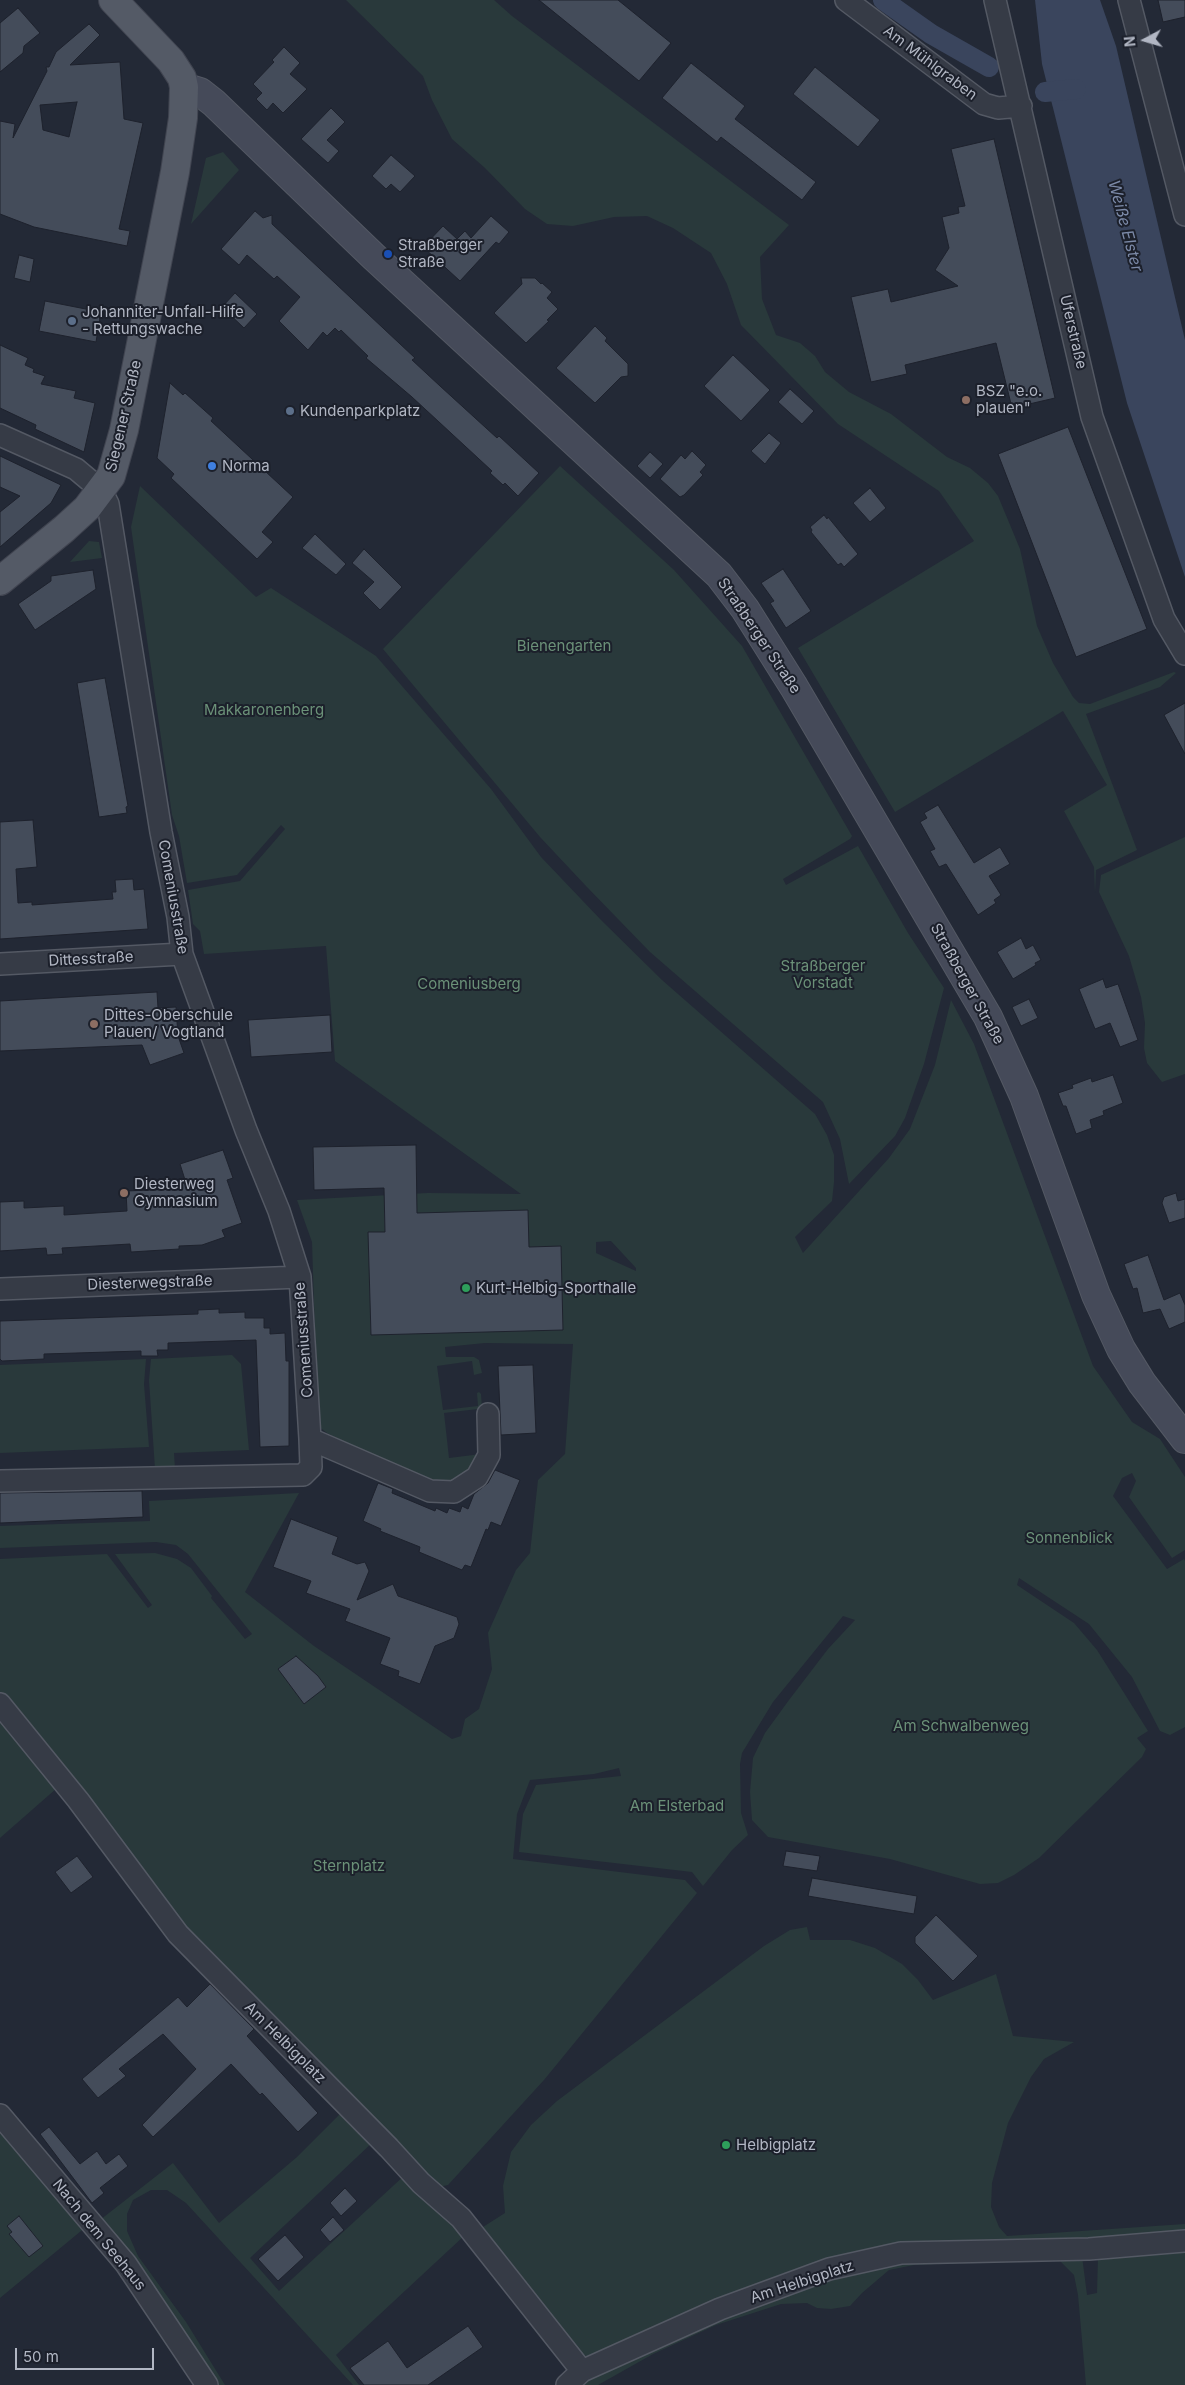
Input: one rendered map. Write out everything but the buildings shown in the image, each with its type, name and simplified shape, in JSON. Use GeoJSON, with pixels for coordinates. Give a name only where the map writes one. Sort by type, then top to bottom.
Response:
{"type":"FeatureCollection","features":[{"type":"Feature","properties":{"kind":"main road"},"geometry":{"type":"LineString","coordinates":[[112,0],[172,61],[178,69],[184,87]]}},
{"type":"Feature","properties":{"kind":"main road","name":"Siegener Straße"},"geometry":{"type":"LineString","coordinates":[[0,581],[64,529],[101,490],[114,467],[126,420],[179,152],[184,87]]}},
{"type":"Feature","properties":{"kind":"main road","name":"Straßberger Straße"},"geometry":{"type":"LineString","coordinates":[[184,87],[200,92],[214,103],[373,256],[719,575],[745,609],[794,687],[988,1017],[1024,1096],[1096,1295],[1121,1349],[1142,1384],[1185,1439]]}},
{"type":"Feature","properties":{"kind":"street","name":"Am Mühlgraben"},"geometry":{"type":"LineString","coordinates":[[846,0],[984,104],[998,108],[1021,106]]}},
{"type":"Feature","properties":{"kind":"street","name":"Uferstraße"},"geometry":{"type":"LineString","coordinates":[[995,0],[1092,417],[1164,619],[1185,654]]}},
{"type":"Feature","properties":{"kind":"street"},"geometry":{"type":"LineString","coordinates":[[1129,0],[1185,215]]}},
{"type":"Feature","properties":{"kind":"street"},"geometry":{"type":"LineString","coordinates":[[0,435],[76,469],[101,490]]}},
{"type":"Feature","properties":{"kind":"street","name":"Comeniusstraße"},"geometry":{"type":"LineString","coordinates":[[0,1481],[303,1475],[311,1467],[300,1278],[279,1211],[246,1130],[182,954],[178,918],[161,832],[112,520],[108,504],[101,490]]}},
{"type":"Feature","properties":{"kind":"street","name":"Dittesstraße"},"geometry":{"type":"LineString","coordinates":[[0,964],[182,954]]}},
{"type":"Feature","properties":{"kind":"street","name":"Diesterwegstraße"},"geometry":{"type":"LineString","coordinates":[[0,1289],[300,1278]]}},
{"type":"Feature","properties":{"kind":"street"},"geometry":{"type":"LineString","coordinates":[[310,1439],[430,1492],[454,1492],[477,1477],[489,1455],[488,1414]]}},
{"type":"Feature","properties":{"kind":"street","name":"Am Helbigplatz"},"geometry":{"type":"LineString","coordinates":[[0,1704],[78,1800],[178,1934],[389,2148],[421,2183],[460,2218],[574,2378],[729,2306],[830,2270],[901,2253],[1089,2248],[1185,2241]]}},
{"type":"Feature","properties":{"kind":"street","name":"Nach dem Seehaus"},"geometry":{"type":"LineString","coordinates":[[0,2115],[126,2264],[207,2385]]}},
{"type":"Feature","properties":{"kind":"green space"},"geometry":{"type":"Polygon","coordinates":[[[346,0],[494,0],[512,16],[789,225],[760,257],[762,299],[776,335],[800,343],[815,356],[825,372],[849,392],[891,414],[947,457],[970,468],[988,483],[998,496],[1020,549],[1037,626],[1053,663],[1073,697],[1079,703],[1090,704],[1174,672],[1176,673],[1160,687],[1086,714],[1137,850],[1096,870],[1095,893],[1094,867],[1064,811],[1107,785],[1063,711],[895,812],[798,648],[974,541],[939,491],[838,424],[741,325],[727,284],[711,253],[673,228],[647,216],[614,217],[573,226],[547,224],[525,209],[485,168],[452,139],[432,100],[423,76],[346,0]]]}},
{"type":"Feature","properties":{"kind":"green space"},"geometry":{"type":"Polygon","coordinates":[[[223,152],[239,170],[191,224],[206,158],[223,152]]]}},
{"type":"Feature","properties":{"kind":"green space"},"geometry":{"type":"Polygon","coordinates":[[[560,466],[674,570],[742,646],[852,836],[783,879],[786,885],[858,846],[908,933],[944,988],[924,1064],[905,1118],[895,1136],[849,1184],[840,1139],[823,1102],[650,952],[540,837],[383,649],[560,466]]]}},
{"type":"Feature","properties":{"kind":"green space"},"geometry":{"type":"Polygon","coordinates":[[[140,486],[256,597],[271,588],[376,656],[491,789],[541,857],[601,920],[662,980],[815,1114],[827,1135],[834,1155],[834,1182],[832,1201],[795,1237],[803,1253],[889,1158],[910,1129],[935,1065],[951,1000],[974,1044],[1093,1366],[1132,1422],[1160,1439],[1185,1477],[1185,1550],[1172,1558],[1129,1497],[1136,1481],[1132,1473],[1122,1478],[1113,1496],[1167,1569],[1184,1559],[1185,1561],[1185,1727],[1170,1735],[1160,1731],[1132,1677],[1089,1624],[1019,1578],[1017,1585],[1074,1623],[1097,1650],[1148,1731],[1137,1738],[1146,1749],[1142,1757],[1039,1858],[998,1883],[980,1884],[890,1859],[768,1837],[752,1820],[750,1792],[753,1758],[765,1733],[789,1700],[828,1649],[855,1620],[843,1616],[773,1702],[742,1753],[740,1764],[741,1813],[748,1835],[732,1850],[703,1886],[692,1872],[519,1852],[523,1814],[536,1785],[621,1776],[619,1768],[594,1774],[530,1780],[517,1814],[513,1859],[685,1880],[697,1893],[544,2080],[448,2185],[434,2188],[166,1909],[0,1692],[0,1559],[107,1554],[148,1608],[152,1605],[115,1554],[155,1553],[177,1559],[191,1568],[212,1596],[211,1598],[245,1639],[252,1634],[188,1554],[176,1545],[156,1542],[0,1548],[0,1526],[150,1521],[149,1501],[299,1493],[245,1592],[314,1646],[452,1739],[461,1736],[465,1719],[479,1709],[492,1669],[488,1633],[516,1570],[530,1553],[538,1480],[565,1454],[573,1344],[485,1343],[445,1347],[446,1357],[474,1357],[479,1360],[482,1373],[474,1375],[472,1361],[437,1366],[443,1410],[478,1406],[477,1393],[479,1392],[481,1394],[483,1422],[479,1423],[478,1409],[444,1413],[449,1458],[481,1454],[482,1461],[447,1487],[356,1448],[327,1433],[318,1426],[312,1242],[297,1200],[428,1193],[521,1194],[335,1061],[326,946],[204,954],[200,931],[193,924],[188,890],[240,881],[285,829],[281,825],[237,875],[187,883],[179,836],[172,815],[131,527],[140,486]],[[611,1241],[596,1242],[596,1253],[636,1271],[636,1268],[611,1241]]]}},
{"type":"Feature","properties":{"kind":"green space"},"geometry":{"type":"Polygon","coordinates":[[[89,541],[99,542],[102,558],[70,562],[89,541]]]}},
{"type":"Feature","properties":{"kind":"green space"},"geometry":{"type":"Polygon","coordinates":[[[1185,837],[1185,1074],[1162,1082],[1147,1063],[1144,1048],[1145,1023],[1141,997],[1129,956],[1099,892],[1101,875],[1185,837]]]}},
{"type":"Feature","properties":{"kind":"green space"},"geometry":{"type":"Polygon","coordinates":[[[232,1355],[241,1364],[249,1450],[174,1453],[175,1469],[155,1469],[149,1380],[151,1359],[232,1355]]]}},
{"type":"Feature","properties":{"kind":"green space"},"geometry":{"type":"Polygon","coordinates":[[[146,1359],[144,1384],[149,1447],[0,1453],[0,1365],[146,1359]]]}},
{"type":"Feature","properties":{"kind":"green space"},"geometry":{"type":"Polygon","coordinates":[[[0,1712],[57,1788],[0,1838],[0,1712]]]}},
{"type":"Feature","properties":{"kind":"green space","name":"Helbigplatz"},"geometry":{"type":"Polygon","coordinates":[[[807,1927],[810,1940],[850,1940],[875,1948],[902,1964],[918,1980],[933,2000],[996,1974],[1013,2036],[1074,2042],[1044,2059],[1031,2077],[1008,2123],[992,2183],[991,2207],[999,2227],[1007,2236],[1185,2224],[1185,2233],[852,2252],[588,2357],[569,2347],[483,2227],[505,2213],[503,2186],[511,2152],[531,2125],[557,2101],[764,1946],[790,1930],[807,1927]]]}},
{"type":"Feature","properties":{"kind":"green space"},"geometry":{"type":"Polygon","coordinates":[[[344,2110],[374,2141],[250,2258],[279,2291],[406,2174],[464,2236],[336,2355],[359,2385],[353,2385],[186,2203],[167,2190],[151,2190],[133,2200],[127,2214],[127,2231],[138,2256],[186,2322],[225,2385],[215,2385],[100,2220],[173,2163],[219,2223],[297,2157],[344,2110]]]}},
{"type":"Feature","properties":{"kind":"green space"},"geometry":{"type":"Polygon","coordinates":[[[0,2134],[12,2139],[87,2226],[0,2298],[0,2134]]]}},
{"type":"Feature","properties":{"kind":"green space"},"geometry":{"type":"Polygon","coordinates":[[[1185,2247],[1185,2385],[1086,2385],[1078,2295],[1074,2275],[1058,2259],[914,2265],[889,2270],[850,2306],[831,2309],[817,2308],[807,2303],[781,2304],[716,2325],[653,2354],[598,2385],[575,2385],[790,2288],[910,2261],[1082,2256],[1087,2295],[1097,2293],[1098,2257],[1185,2247]]]}},
{"type":"Feature","properties":{"kind":"water","name":"Weiße Elster"},"geometry":{"type":"Polygon","coordinates":[[[1035,0],[1100,0],[1116,46],[1185,340],[1185,577],[1127,403],[1042,64],[1035,0]]]}},
{"type":"Feature","properties":{"kind":"waterway"},"geometry":{"type":"LineString","coordinates":[[883,0],[931,34],[989,67]]}},
{"type":"Feature","properties":{"kind":"waterway"},"geometry":{"type":"LineString","coordinates":[[1045,92],[1076,89]]}},
{"type":"Feature","properties":{"kind":"place","name":"Straßberger Straße"},"geometry":{"type":"Point","coordinates":[388,254]}},
{"type":"Feature","properties":{"kind":"place","name":"Johanniter-Unfall-Hilfe - Rettungswache"},"geometry":{"type":"Point","coordinates":[72,321]}},
{"type":"Feature","properties":{"kind":"place","name":"BSZ \"e.o. plauen\""},"geometry":{"type":"Point","coordinates":[966,400]}},
{"type":"Feature","properties":{"kind":"place","name":"Kundenparkplatz"},"geometry":{"type":"Point","coordinates":[290,411]}},
{"type":"Feature","properties":{"kind":"place","name":"Norma"},"geometry":{"type":"Point","coordinates":[212,466]}},
{"type":"Feature","properties":{"kind":"place","name":"Dittes-Oberschule Plauen/ Vogtland"},"geometry":{"type":"Point","coordinates":[94,1024]}},
{"type":"Feature","properties":{"kind":"place","name":"Diesterweg Gymnasium"},"geometry":{"type":"Point","coordinates":[124,1193]}},
{"type":"Feature","properties":{"kind":"place","name":"Kurt-Helbig-Sporthalle"},"geometry":{"type":"Point","coordinates":[466,1288]}},
{"type":"Feature","properties":{"kind":"place","name":"Helbigplatz"},"geometry":{"type":"Point","coordinates":[726,2145]}},
{"type":"Feature","properties":{"kind":"park label","name":"Bienengarten"},"geometry":{"type":"Point","coordinates":[564,646]}},
{"type":"Feature","properties":{"kind":"park label","name":"Makkaronenberg"},"geometry":{"type":"Point","coordinates":[264,710]}},
{"type":"Feature","properties":{"kind":"park label","name":"Straßberger Vorstadt"},"geometry":{"type":"Point","coordinates":[823,974]}},
{"type":"Feature","properties":{"kind":"park label","name":"Comeniusberg"},"geometry":{"type":"Point","coordinates":[469,984]}},
{"type":"Feature","properties":{"kind":"park label","name":"Sonnenblick"},"geometry":{"type":"Point","coordinates":[1069,1538]}},
{"type":"Feature","properties":{"kind":"park label","name":"Am Schwalbenweg"},"geometry":{"type":"Point","coordinates":[961,1726]}},
{"type":"Feature","properties":{"kind":"park label","name":"Am Elsterbad"},"geometry":{"type":"Point","coordinates":[677,1806]}},
{"type":"Feature","properties":{"kind":"park label","name":"Sternplatz"},"geometry":{"type":"Point","coordinates":[349,1866]}}]}
